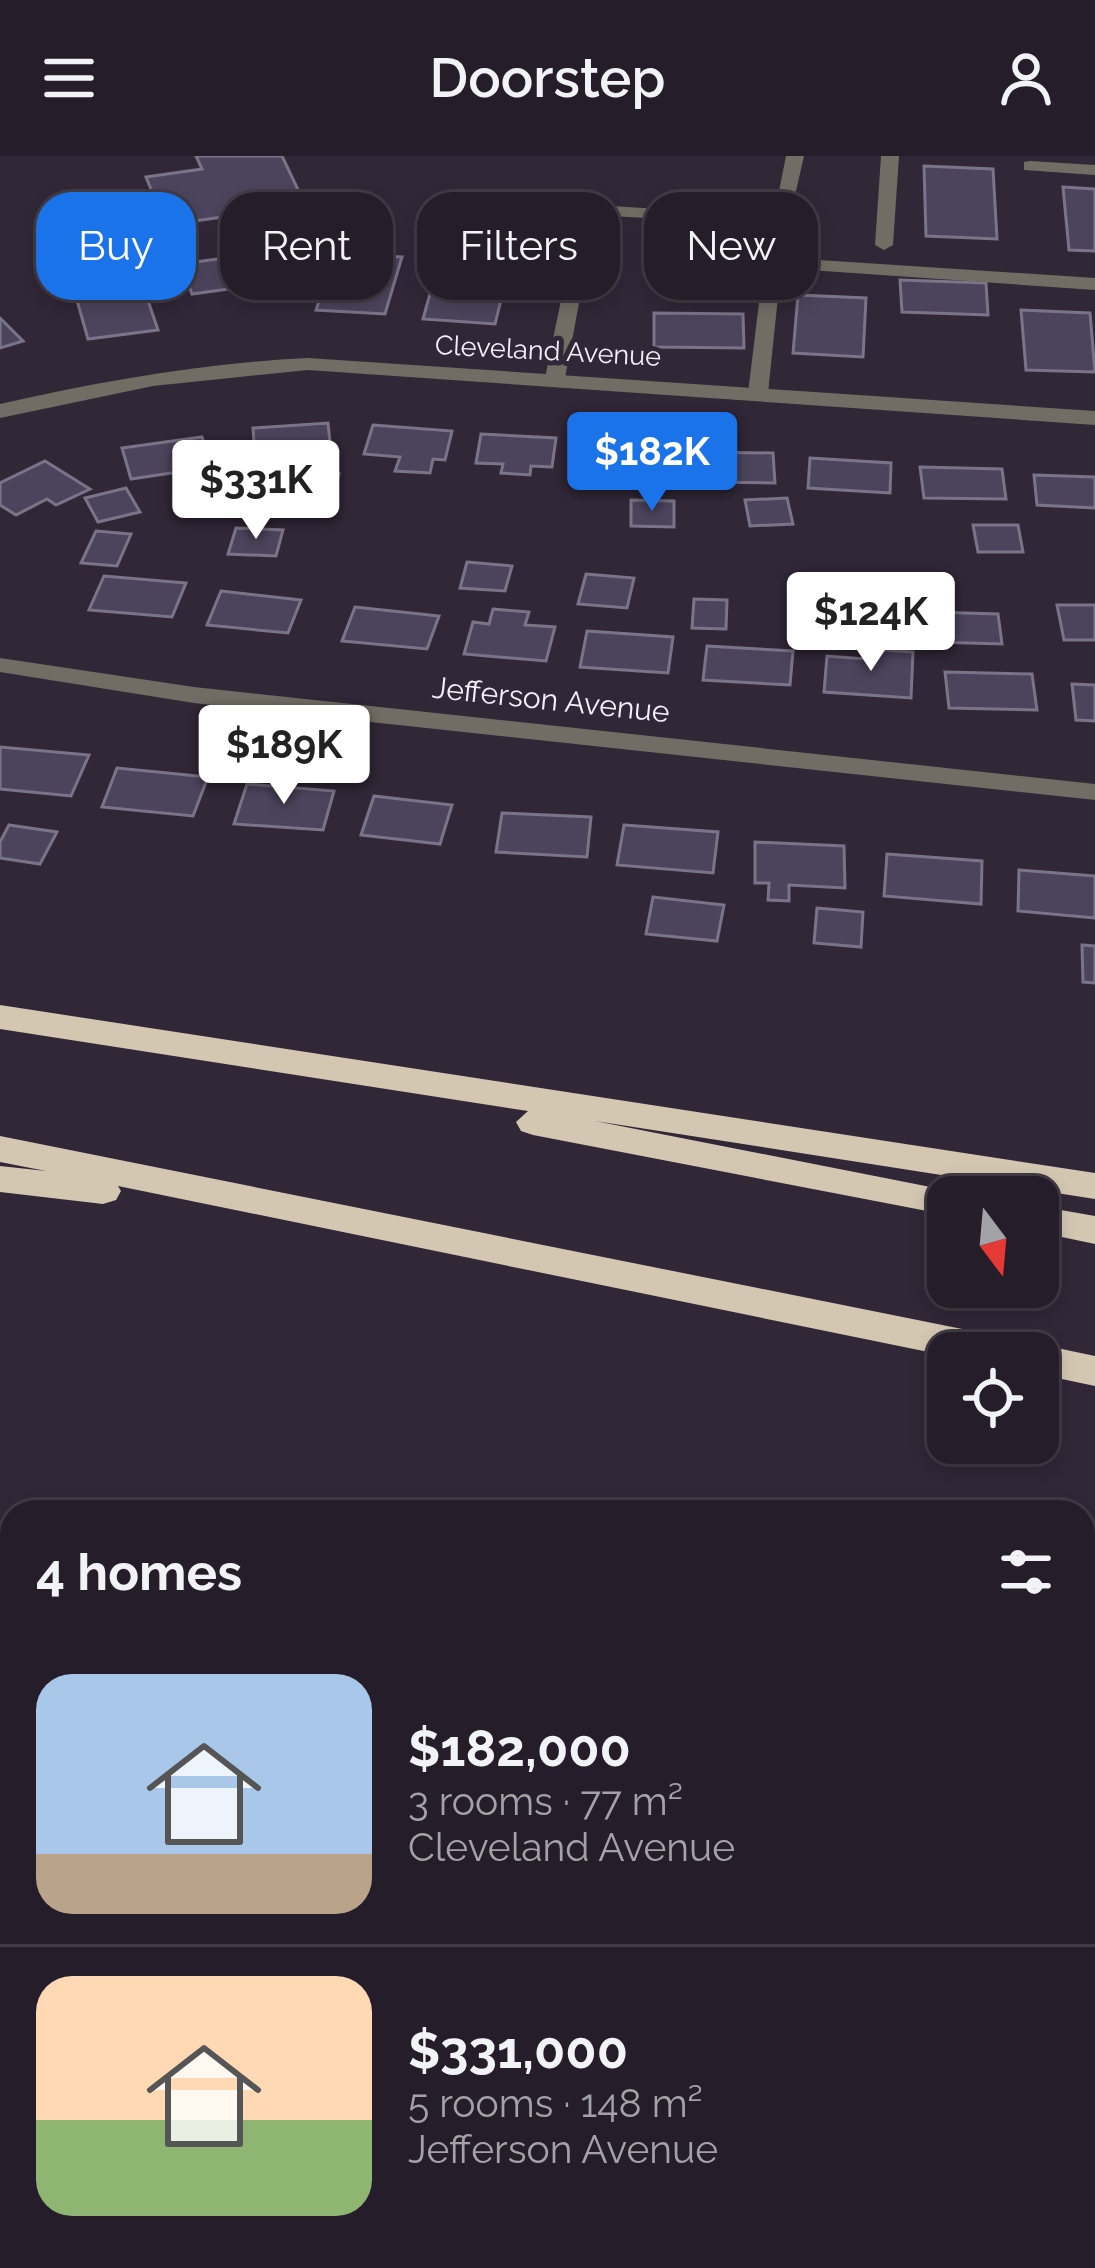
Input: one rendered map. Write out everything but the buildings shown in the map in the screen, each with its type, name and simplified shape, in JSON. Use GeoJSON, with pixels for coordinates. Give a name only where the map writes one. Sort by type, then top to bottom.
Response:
{"type":"FeatureCollection","features":[{"type":"Feature","properties":{"kind":"highway"},"geometry":{"type":"LineString","coordinates":[[0,1018],[1095,1186]]}},
{"type":"Feature","properties":{"kind":"highway"},"geometry":{"type":"LineString","coordinates":[[0,1018],[927,1198]]}},
{"type":"Feature","properties":{"kind":"highway"},"geometry":{"type":"LineString","coordinates":[[0,1149],[927,1337]]}},
{"type":"Feature","properties":{"kind":"highway"},"geometry":{"type":"LineString","coordinates":[[0,1178],[339,1218]]}},
{"type":"Feature","properties":{"kind":"highway"},"geometry":{"type":"LineString","coordinates":[[1059,1223],[1095,1230]]}},
{"type":"Feature","properties":{"kind":"highway"},"geometry":{"type":"LineString","coordinates":[[1059,1363],[1095,1371]]}},
{"type":"Feature","properties":{"kind":"street","name":"Cleveland Avenue"},"geometry":{"type":"LineString","coordinates":[[0,411],[265,365],[555,378],[1095,418]]}},
{"type":"Feature","properties":{"kind":"street","name":"Jefferson Avenue"},"geometry":{"type":"LineString","coordinates":[[0,665],[194,694],[1095,792]]}},
{"type":"Feature","properties":{"kind":"lane"},"geometry":{"type":"LineString","coordinates":[[620,212],[782,222],[795,156]]}},
{"type":"Feature","properties":{"kind":"lane"},"geometry":{"type":"LineString","coordinates":[[884,245],[890,156]]}},
{"type":"Feature","properties":{"kind":"lane"},"geometry":{"type":"LineString","coordinates":[[1030,166],[1095,170]]}},
{"type":"Feature","properties":{"kind":"lane"},"geometry":{"type":"LineString","coordinates":[[758,393],[773,262],[1095,284]]}},
{"type":"Feature","properties":{"kind":"lane"},"geometry":{"type":"LineString","coordinates":[[555,378],[570,300]]}}]}
